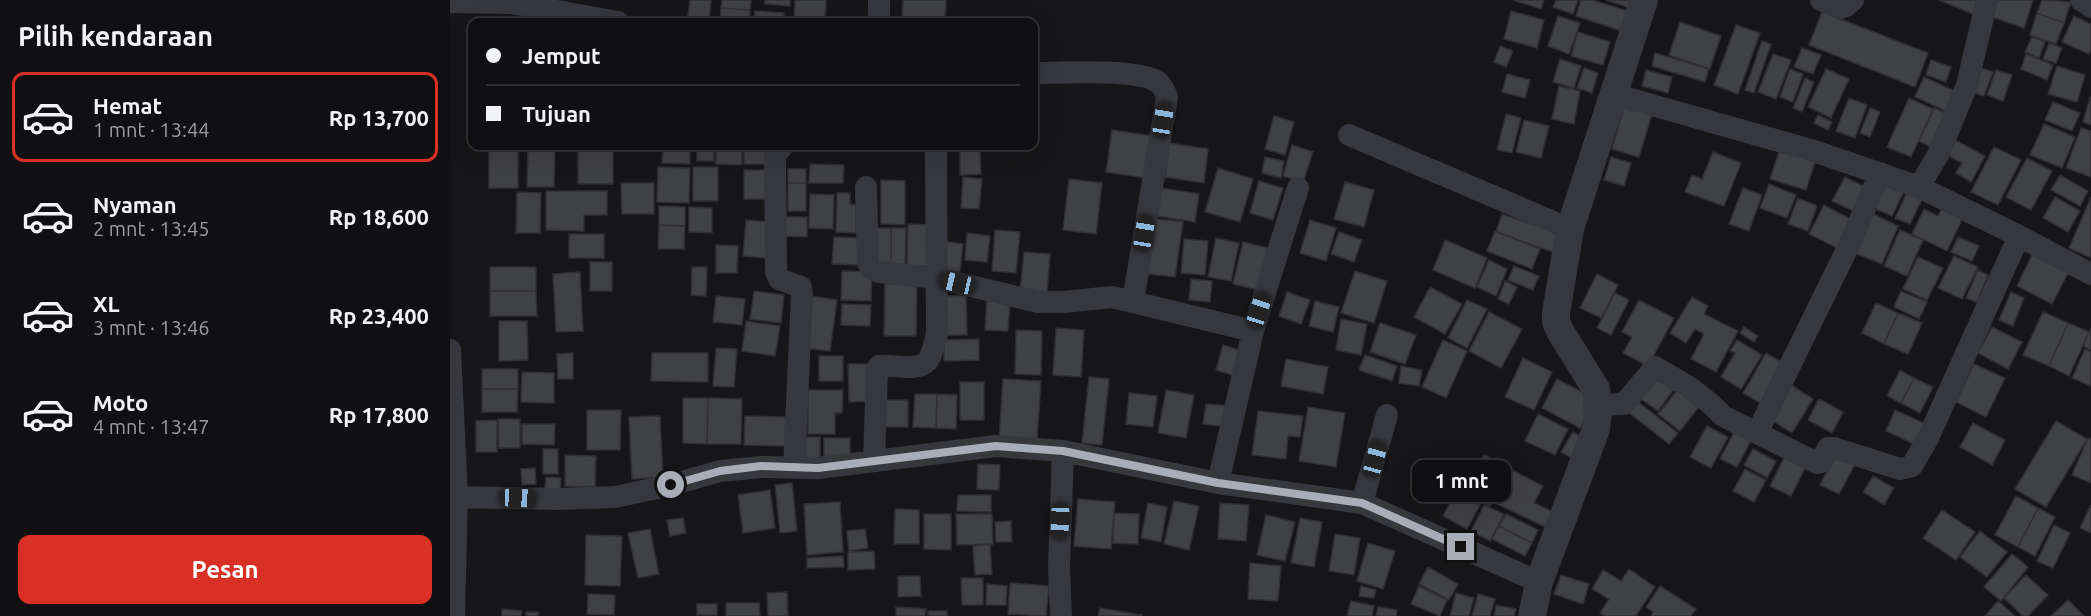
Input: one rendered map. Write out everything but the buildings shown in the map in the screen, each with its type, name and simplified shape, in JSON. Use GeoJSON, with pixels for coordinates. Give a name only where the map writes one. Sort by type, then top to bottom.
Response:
{"type":"FeatureCollection","features":[{"type":"Feature","properties":{"kind":"street"},"geometry":{"type":"LineString","coordinates":[[879,0],[879,18]]}},
{"type":"Feature","properties":{"kind":"street"},"geometry":{"type":"LineString","coordinates":[[1608,405],[1596,389],[1557,322],[1570,229],[1644,0]]}},
{"type":"Feature","properties":{"kind":"street"},"geometry":{"type":"LineString","coordinates":[[1821,0],[1840,8],[1853,0]]}},
{"type":"Feature","properties":{"kind":"street"},"geometry":{"type":"LineString","coordinates":[[1919,187],[1939,153],[1967,85],[1988,0]]}},
{"type":"Feature","properties":{"kind":"street"},"geometry":{"type":"LineString","coordinates":[[2081,0],[2091,7]]}},
{"type":"Feature","properties":{"kind":"street"},"geometry":{"type":"LineString","coordinates":[[450,2],[511,3],[595,18]]}},
{"type":"Feature","properties":{"kind":"street"},"geometry":{"type":"LineString","coordinates":[[1038,73],[1138,74],[1158,82],[1163,87],[1167,98],[1133,301]]}},
{"type":"Feature","properties":{"kind":"street"},"geometry":{"type":"LineString","coordinates":[[1613,94],[1811,150],[1919,187],[2091,274]]}},
{"type":"Feature","properties":{"kind":"street"},"geometry":{"type":"LineString","coordinates":[[1349,135],[1570,229]]}},
{"type":"Feature","properties":{"kind":"street"},"geometry":{"type":"LineString","coordinates":[[779,150],[774,155],[776,272],[784,283],[801,287],[802,293],[794,468]]}},
{"type":"Feature","properties":{"kind":"street"},"geometry":{"type":"LineString","coordinates":[[874,461],[879,366],[922,366],[929,359],[937,334],[936,150]]}},
{"type":"Feature","properties":{"kind":"street"},"geometry":{"type":"LineString","coordinates":[[1757,433],[1851,242],[1880,173]]}},
{"type":"Feature","properties":{"kind":"street"},"geometry":{"type":"LineString","coordinates":[[866,187],[869,267],[879,272],[937,278],[1038,302],[1064,302],[1106,296],[1253,331]]}},
{"type":"Feature","properties":{"kind":"street"},"geometry":{"type":"LineString","coordinates":[[1218,483],[1253,331],[1298,188]]}},
{"type":"Feature","properties":{"kind":"street"},"geometry":{"type":"LineString","coordinates":[[1608,405],[1624,404],[1655,367],[1689,387],[1723,416],[1817,463],[1821,462],[1828,448],[1834,448],[1900,469],[1912,466],[1928,438],[2019,236]]}},
{"type":"Feature","properties":{"kind":"street"},"geometry":{"type":"LineString","coordinates":[[450,350],[454,616]]}},
{"type":"Feature","properties":{"kind":"street"},"geometry":{"type":"LineString","coordinates":[[1532,616],[1539,582],[1596,429],[1608,405]]}},
{"type":"Feature","properties":{"kind":"street"},"geometry":{"type":"LineString","coordinates":[[1362,503],[1387,415]]}},
{"type":"Feature","properties":{"kind":"street"},"geometry":{"type":"LineString","coordinates":[[454,497],[558,499],[615,497],[671,485],[720,471],[761,466],[818,468],[996,446],[1063,451],[1218,483],[1362,503],[1539,582]]}},
{"type":"Feature","properties":{"kind":"street"},"geometry":{"type":"LineString","coordinates":[[1061,616],[1059,568],[1063,451]]}},
{"type":"Feature","properties":{"kind":"route"},"geometry":{"type":"LineString","coordinates":[[671,485],[720,471],[761,466],[818,468],[996,446],[1063,451],[1218,483],[1362,503],[1461,547]]}}]}
